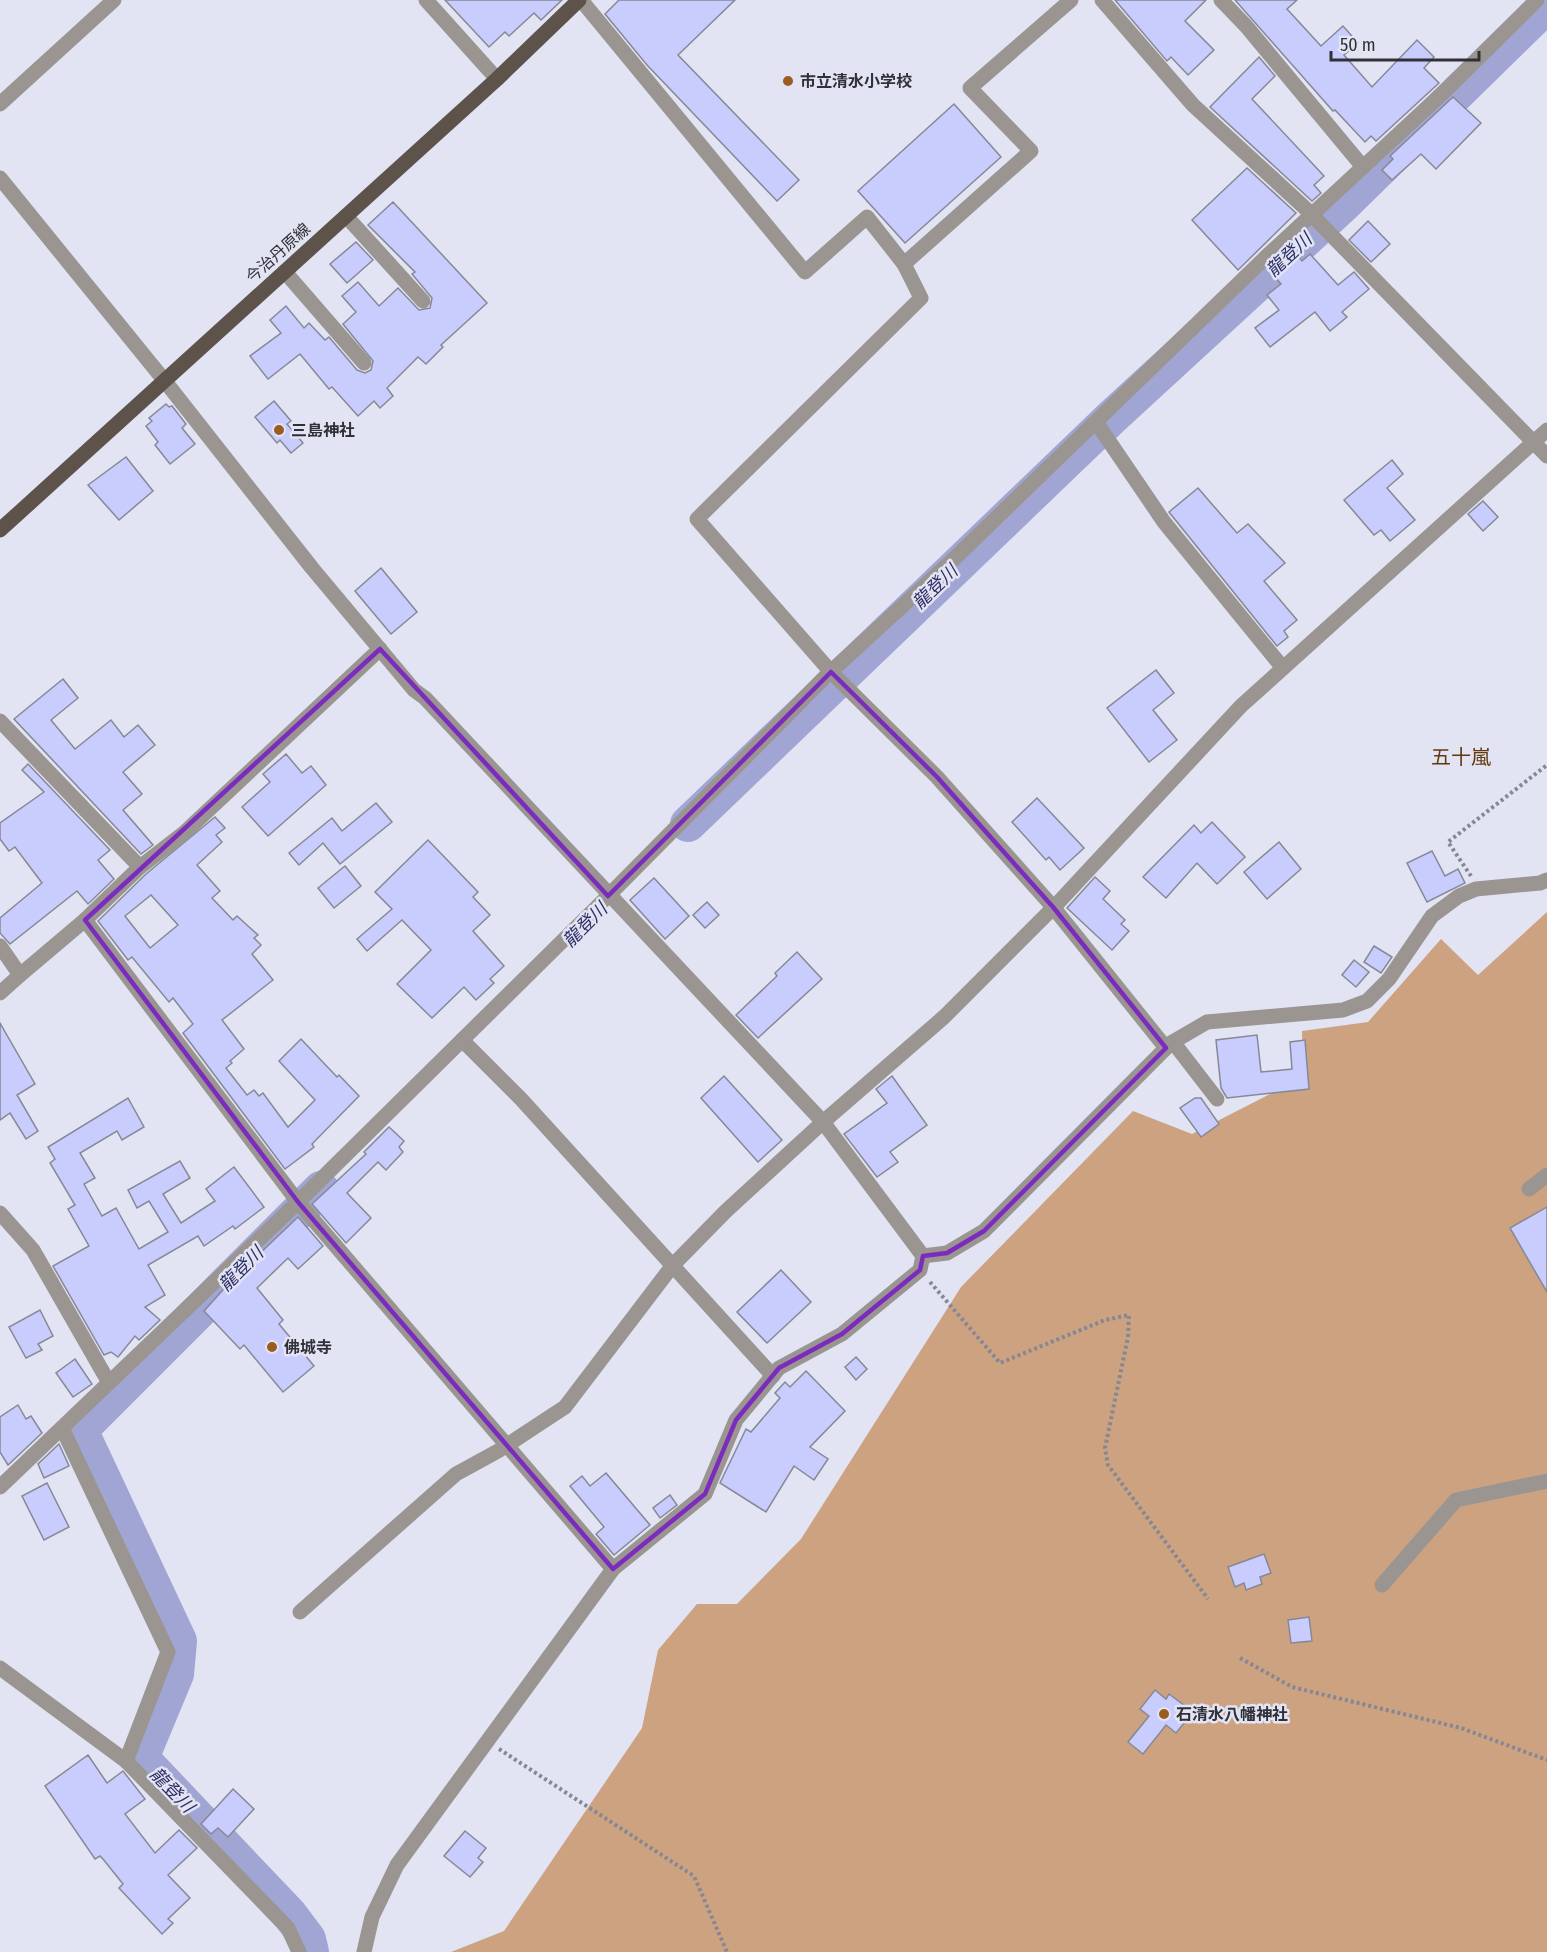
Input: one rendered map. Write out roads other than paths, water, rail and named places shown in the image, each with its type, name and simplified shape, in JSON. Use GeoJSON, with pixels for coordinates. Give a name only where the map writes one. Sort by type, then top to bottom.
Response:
{"type":"FeatureCollection","features":[{"type":"Feature","properties":{"kind":"main road","name":"今治丹原線"},"geometry":{"type":"LineString","coordinates":[[0,530],[497,79],[580,0]]}},
{"type":"Feature","properties":{"kind":"street"},"geometry":{"type":"LineString","coordinates":[[0,104],[114,0]]}},
{"type":"Feature","properties":{"kind":"street"},"geometry":{"type":"LineString","coordinates":[[426,0],[497,79]]}},
{"type":"Feature","properties":{"kind":"street"},"geometry":{"type":"LineString","coordinates":[[580,0],[805,272],[867,217],[904,264],[921,298],[697,519],[831,672],[937,777],[1053,907],[1217,1099]]}},
{"type":"Feature","properties":{"kind":"street"},"geometry":{"type":"LineString","coordinates":[[904,264],[1031,151],[970,88],[1071,0]]}},
{"type":"Feature","properties":{"kind":"street"},"geometry":{"type":"LineString","coordinates":[[1102,0],[1193,105],[1312,216],[1547,456]]}},
{"type":"Feature","properties":{"kind":"street"},"geometry":{"type":"LineString","coordinates":[[1221,0],[1246,26],[1363,167]]}},
{"type":"Feature","properties":{"kind":"street"},"geometry":{"type":"LineString","coordinates":[[0,1487],[297,1202],[608,896],[831,672],[1537,0]]}},
{"type":"Feature","properties":{"kind":"street"},"geometry":{"type":"LineString","coordinates":[[0,177],[312,568],[414,690],[425,698],[608,896],[823,1122],[921,1263]]}},
{"type":"Feature","properties":{"kind":"street"},"geometry":{"type":"LineString","coordinates":[[346,216],[423,301]]}},
{"type":"Feature","properties":{"kind":"street"},"geometry":{"type":"LineString","coordinates":[[285,272],[364,363]]}},
{"type":"Feature","properties":{"kind":"street"},"geometry":{"type":"LineString","coordinates":[[1096,422],[1164,522],[1283,668]]}},
{"type":"Feature","properties":{"kind":"street"},"geometry":{"type":"LineString","coordinates":[[300,1612],[456,1474],[565,1407],[673,1265],[726,1211],[823,1122],[944,1017],[1053,907],[1241,706],[1547,430]]}},
{"type":"Feature","properties":{"kind":"street"},"geometry":{"type":"LineString","coordinates":[[0,993],[85,920],[140,867],[184,833],[380,649]]}},
{"type":"Feature","properties":{"kind":"street"},"geometry":{"type":"LineString","coordinates":[[0,720],[140,867]]}},
{"type":"Feature","properties":{"kind":"street"},"geometry":{"type":"LineString","coordinates":[[364,1952],[372,1917],[397,1865],[613,1569],[705,1494],[736,1420],[779,1368],[842,1334],[921,1263],[947,1253],[984,1231],[1170,1045],[1207,1022],[1343,1010],[1367,1000],[1389,979],[1432,916],[1459,896],[1480,888],[1540,883],[1547,880]]}},
{"type":"Feature","properties":{"kind":"street"},"geometry":{"type":"LineString","coordinates":[[85,920],[297,1202],[613,1569]]}},
{"type":"Feature","properties":{"kind":"street"},"geometry":{"type":"LineString","coordinates":[[0,946],[20,975]]}},
{"type":"Feature","properties":{"kind":"street"},"geometry":{"type":"LineString","coordinates":[[462,1040],[518,1096],[772,1376]]}},
{"type":"Feature","properties":{"kind":"street"},"geometry":{"type":"LineString","coordinates":[[1529,1189],[1547,1175]]}},
{"type":"Feature","properties":{"kind":"street"},"geometry":{"type":"LineString","coordinates":[[0,1213],[33,1250],[108,1382]]}},
{"type":"Feature","properties":{"kind":"street"},"geometry":{"type":"LineString","coordinates":[[62,1428],[168,1652],[126,1761]]}},
{"type":"Feature","properties":{"kind":"street"},"geometry":{"type":"LineString","coordinates":[[1382,1585],[1456,1500],[1547,1480]]}},
{"type":"Feature","properties":{"kind":"street"},"geometry":{"type":"LineString","coordinates":[[0,1668],[126,1761],[288,1928],[299,1952]]}},
{"type":"Feature","properties":{"kind":"waterway","name":"龍登川"},"geometry":{"type":"LineString","coordinates":[[688,824],[1111,418],[1345,203],[1547,5]]}},
{"type":"Feature","properties":{"kind":"waterway","name":"龍登川"},"geometry":{"type":"LineString","coordinates":[[311,1952],[308,1939],[290,1915],[141,1758],[176,1674],[179,1641],[80,1430],[321,1189]]}},
{"type":"Feature","properties":{"kind":"place","name":"市立清水小学校"},"geometry":{"type":"Point","coordinates":[788,81]}},
{"type":"Feature","properties":{"kind":"place","name":"三島神社"},"geometry":{"type":"Point","coordinates":[279,430]}},
{"type":"Feature","properties":{"kind":"place","name":"佛城寺"},"geometry":{"type":"Point","coordinates":[272,1347]}},
{"type":"Feature","properties":{"kind":"place","name":"石清水八幡神社"},"geometry":{"type":"Point","coordinates":[1164,1714]}},
{"type":"Feature","properties":{"kind":"district","name":"五十嵐"},"geometry":{"type":"Point","coordinates":[1461,757]}}]}
